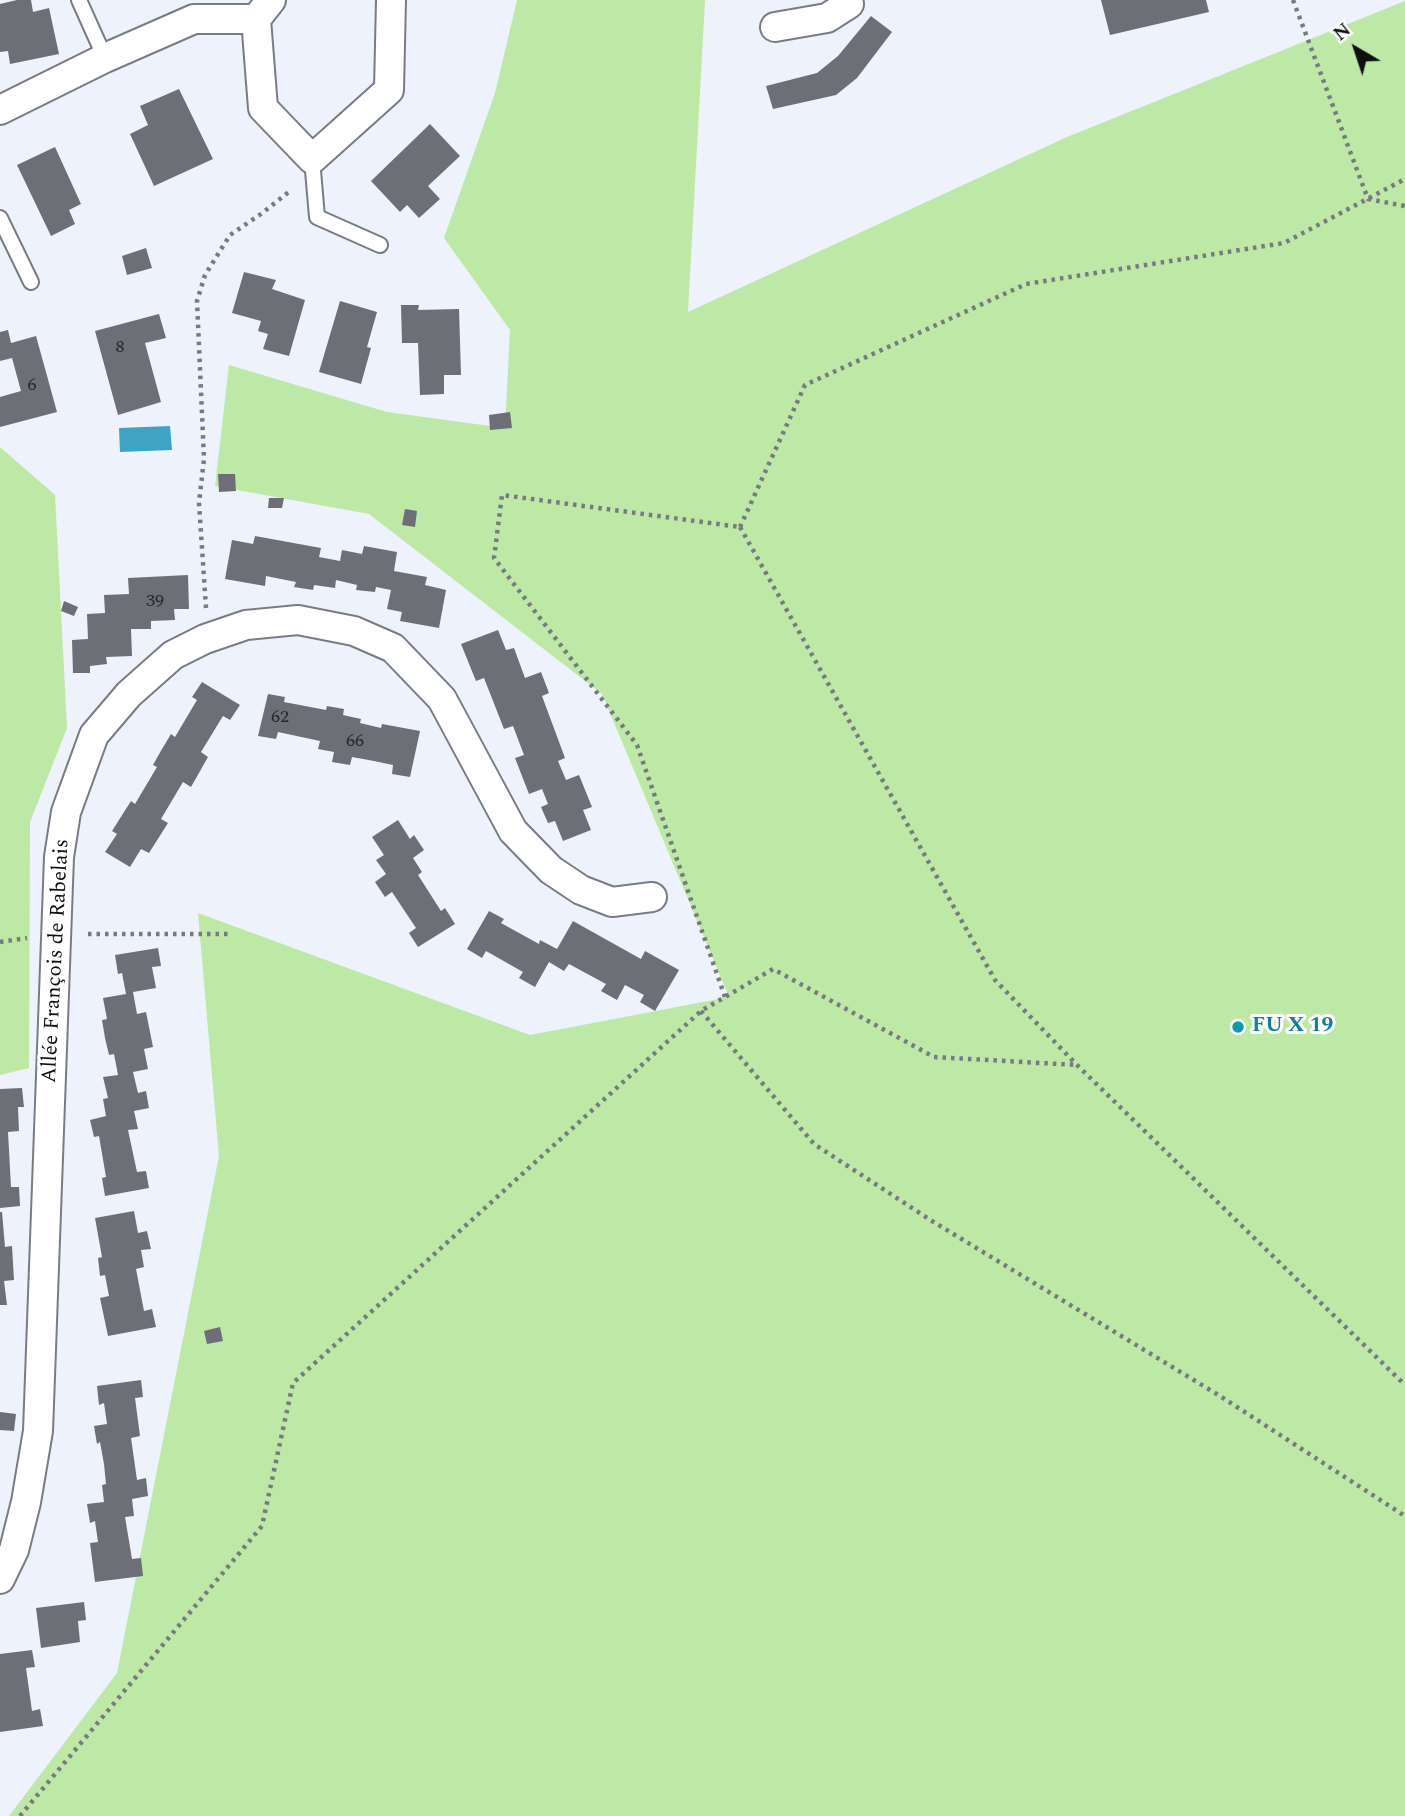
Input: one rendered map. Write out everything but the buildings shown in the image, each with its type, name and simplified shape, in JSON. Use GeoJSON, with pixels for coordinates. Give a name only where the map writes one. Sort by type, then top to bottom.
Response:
{"type":"FeatureCollection","features":[{"type":"Feature","properties":{"kind":"street"},"geometry":{"type":"LineString","coordinates":[[0,110],[105,58],[194,19],[264,9],[263,108],[312,166],[389,90],[391,0]]}},
{"type":"Feature","properties":{"kind":"street"},"geometry":{"type":"LineString","coordinates":[[775,27],[827,18],[849,4],[848,0]]}},
{"type":"Feature","properties":{"kind":"street","name":"Allée François de Rabelais"},"geometry":{"type":"LineString","coordinates":[[0,1579],[14,1550],[26,1502],[38,1431],[59,857],[66,812],[94,735],[129,694],[173,655],[208,638],[246,625],[298,620],[354,631],[393,648],[442,699],[513,831],[551,870],[581,890],[612,902],[652,897]]}},
{"type":"Feature","properties":{"kind":"lane"},"geometry":{"type":"LineString","coordinates":[[79,0],[105,58]]}},
{"type":"Feature","properties":{"kind":"lane"},"geometry":{"type":"LineString","coordinates":[[312,166],[317,217],[380,245]]}},
{"type":"Feature","properties":{"kind":"lane"},"geometry":{"type":"LineString","coordinates":[[0,218],[31,282]]}},
{"type":"Feature","properties":{"kind":"path"},"geometry":{"type":"LineString","coordinates":[[1293,0],[1368,199]]}},
{"type":"Feature","properties":{"kind":"path"},"geometry":{"type":"LineString","coordinates":[[208,638],[199,503],[204,459],[197,301],[205,275],[230,234],[261,214],[312,166]]}},
{"type":"Feature","properties":{"kind":"path"},"geometry":{"type":"LineString","coordinates":[[740,527],[805,384],[1026,284],[1284,243],[1405,179]]}},
{"type":"Feature","properties":{"kind":"path"},"geometry":{"type":"LineString","coordinates":[[1368,199],[1405,206]]}},
{"type":"Feature","properties":{"kind":"path"},"geometry":{"type":"LineString","coordinates":[[725,997],[637,745],[494,558],[502,495],[740,527]]}},
{"type":"Feature","properties":{"kind":"path"},"geometry":{"type":"LineString","coordinates":[[740,527],[995,980],[1077,1065],[1405,1385]]}},
{"type":"Feature","properties":{"kind":"path"},"geometry":{"type":"LineString","coordinates":[[0,942],[56,934],[231,934]]}},
{"type":"Feature","properties":{"kind":"path"},"geometry":{"type":"LineString","coordinates":[[20,1816],[262,1526],[293,1383],[701,1011],[773,969],[934,1057],[1077,1065]]}},
{"type":"Feature","properties":{"kind":"path"},"geometry":{"type":"LineString","coordinates":[[701,1011],[814,1144],[932,1221],[1231,1403],[1405,1516]]}},
{"type":"Feature","properties":{"kind":"green space"},"geometry":{"type":"Polygon","coordinates":[[[517,0],[705,0],[688,312],[1067,137],[1405,1],[1405,1816],[9,1816],[117,1673],[219,1156],[198,913],[530,1035],[729,997],[602,694],[369,514],[215,486],[229,365],[387,412],[505,428],[510,330],[444,238],[495,93],[517,0]]]}},
{"type":"Feature","properties":{"kind":"green space"},"geometry":{"type":"Polygon","coordinates":[[[0,447],[55,495],[67,728],[30,822],[29,1068],[0,1075],[0,447]]]}},
{"type":"Feature","properties":{"kind":"water"},"geometry":{"type":"Polygon","coordinates":[[[170,426],[172,450],[120,452],[119,428],[170,426]]]}},
{"type":"Feature","properties":{"kind":"place","name":"FU X 19"},"geometry":{"type":"Point","coordinates":[1238,1027]}}]}
